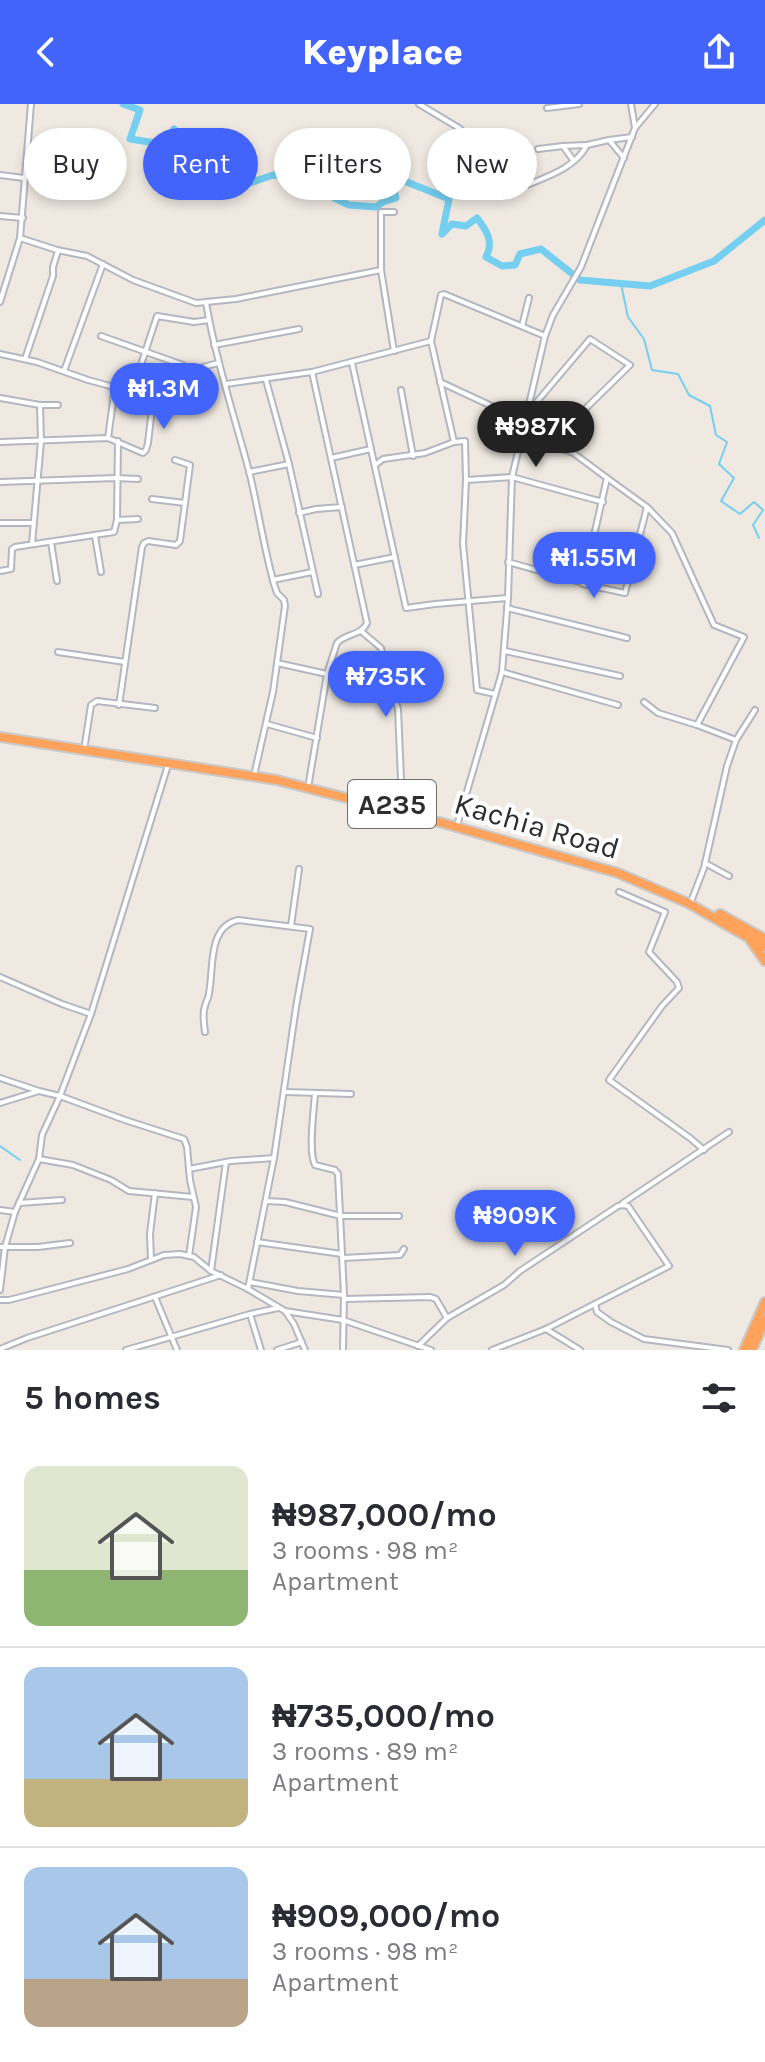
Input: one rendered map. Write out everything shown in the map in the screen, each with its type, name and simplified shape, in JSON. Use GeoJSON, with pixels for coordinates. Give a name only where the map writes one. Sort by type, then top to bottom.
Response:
{"type":"FeatureCollection","features":[{"type":"Feature","properties":{"kind":"highway","name":"Kachia Road"},"geometry":{"type":"LineString","coordinates":[[0,735],[85,744],[309,782],[458,822],[618,873],[763,936]]}},
{"type":"Feature","properties":{"kind":"highway","name":"Kachia Road"},"geometry":{"type":"LineString","coordinates":[[0,735],[298,785],[599,862],[692,899],[765,947]]}},
{"type":"Feature","properties":{"kind":"highway"},"geometry":{"type":"LineString","coordinates":[[741,929],[765,961]]}},
{"type":"Feature","properties":{"kind":"highway"},"geometry":{"type":"LineString","coordinates":[[744,1350],[765,1302]]}},
{"type":"Feature","properties":{"kind":"highway"},"geometry":{"type":"LineString","coordinates":[[752,1350],[765,1320]]}},
{"type":"Feature","properties":{"kind":"street"},"geometry":{"type":"LineString","coordinates":[[29,128],[31,104]]}},
{"type":"Feature","properties":{"kind":"street"},"geometry":{"type":"LineString","coordinates":[[419,104],[459,128],[491,158],[501,172],[527,185],[562,170],[587,145]]}},
{"type":"Feature","properties":{"kind":"street"},"geometry":{"type":"LineString","coordinates":[[547,108],[579,104]]}},
{"type":"Feature","properties":{"kind":"street"},"geometry":{"type":"LineString","coordinates":[[631,104],[635,128]]}},
{"type":"Feature","properties":{"kind":"street"},"geometry":{"type":"LineString","coordinates":[[458,822],[502,672],[512,477],[545,336],[553,315],[577,276],[635,128],[655,104]]}},
{"type":"Feature","properties":{"kind":"street"},"geometry":{"type":"LineString","coordinates":[[538,149],[632,137]]}},
{"type":"Feature","properties":{"kind":"street"},"geometry":{"type":"LineString","coordinates":[[609,140],[624,158]]}},
{"type":"Feature","properties":{"kind":"street"},"geometry":{"type":"LineString","coordinates":[[563,146],[573,161]]}},
{"type":"Feature","properties":{"kind":"street"},"geometry":{"type":"LineString","coordinates":[[0,175],[24,178],[20,238],[0,302]]}},
{"type":"Feature","properties":{"kind":"street"},"geometry":{"type":"LineString","coordinates":[[394,212],[381,212],[381,270],[394,351]]}},
{"type":"Feature","properties":{"kind":"street"},"geometry":{"type":"LineString","coordinates":[[0,216],[23,218]]}},
{"type":"Feature","properties":{"kind":"street"},"geometry":{"type":"LineString","coordinates":[[20,238],[87,256],[133,280],[189,301],[206,303],[381,270]]}},
{"type":"Feature","properties":{"kind":"street"},"geometry":{"type":"LineString","coordinates":[[25,359],[53,276],[58,250]]}},
{"type":"Feature","properties":{"kind":"street"},"geometry":{"type":"LineString","coordinates":[[64,371],[103,264]]}},
{"type":"Feature","properties":{"kind":"street"},"geometry":{"type":"LineString","coordinates":[[454,442],[431,341],[441,295],[545,336]]}},
{"type":"Feature","properties":{"kind":"street"},"geometry":{"type":"LineString","coordinates":[[522,326],[529,298]]}},
{"type":"Feature","properties":{"kind":"street"},"geometry":{"type":"LineString","coordinates":[[206,303],[218,363],[249,472],[273,580],[277,593],[285,602],[267,724],[255,771]]}},
{"type":"Feature","properties":{"kind":"street"},"geometry":{"type":"LineString","coordinates":[[132,392],[157,316],[194,322],[209,320]]}},
{"type":"Feature","properties":{"kind":"street"},"geometry":{"type":"LineString","coordinates":[[214,345],[299,329]]}},
{"type":"Feature","properties":{"kind":"street"},"geometry":{"type":"LineString","coordinates":[[101,336],[183,365]]}},
{"type":"Feature","properties":{"kind":"street"},"geometry":{"type":"LineString","coordinates":[[529,403],[535,404],[590,339],[630,365],[576,418],[572,452]]}},
{"type":"Feature","properties":{"kind":"street"},"geometry":{"type":"LineString","coordinates":[[225,384],[312,372],[431,341]]}},
{"type":"Feature","properties":{"kind":"street"},"geometry":{"type":"LineString","coordinates":[[0,354],[188,408],[193,401],[193,371],[218,363]]}},
{"type":"Feature","properties":{"kind":"street"},"geometry":{"type":"LineString","coordinates":[[352,363],[406,608],[508,598]]}},
{"type":"Feature","properties":{"kind":"street"},"geometry":{"type":"LineString","coordinates":[[309,782],[327,674],[339,640],[361,631],[367,623],[312,372]]}},
{"type":"Feature","properties":{"kind":"street"},"geometry":{"type":"LineString","coordinates":[[266,380],[289,464],[318,594]]}},
{"type":"Feature","properties":{"kind":"street"},"geometry":{"type":"LineString","coordinates":[[440,382],[524,421]]}},
{"type":"Feature","properties":{"kind":"street"},"geometry":{"type":"LineString","coordinates":[[108,438],[115,387]]}},
{"type":"Feature","properties":{"kind":"street"},"geometry":{"type":"LineString","coordinates":[[401,390],[413,456]]}},
{"type":"Feature","properties":{"kind":"street"},"geometry":{"type":"LineString","coordinates":[[0,398],[58,405]]}},
{"type":"Feature","properties":{"kind":"street"},"geometry":{"type":"LineString","coordinates":[[0,442],[108,438],[145,452],[153,400]]}},
{"type":"Feature","properties":{"kind":"street"},"geometry":{"type":"LineString","coordinates":[[32,544],[41,441],[40,405]]}},
{"type":"Feature","properties":{"kind":"street"},"geometry":{"type":"LineString","coordinates":[[520,437],[572,452],[647,507],[672,533],[714,625],[744,637],[697,725]]}},
{"type":"Feature","properties":{"kind":"street"},"geometry":{"type":"LineString","coordinates":[[0,571],[11,569],[12,549],[15,547],[95,536],[115,530],[118,441]]}},
{"type":"Feature","properties":{"kind":"street"},"geometry":{"type":"LineString","coordinates":[[375,465],[383,459],[413,456],[465,441],[463,544],[477,690],[495,694]]}},
{"type":"Feature","properties":{"kind":"street"},"geometry":{"type":"LineString","coordinates":[[330,458],[372,452],[383,459]]}},
{"type":"Feature","properties":{"kind":"street"},"geometry":{"type":"LineString","coordinates":[[119,705],[142,547],[148,541],[178,544],[190,465],[175,460]]}},
{"type":"Feature","properties":{"kind":"street"},"geometry":{"type":"LineString","coordinates":[[249,472],[289,464]]}},
{"type":"Feature","properties":{"kind":"street"},"geometry":{"type":"LineString","coordinates":[[466,480],[512,477],[603,502]]}},
{"type":"Feature","properties":{"kind":"street"},"geometry":{"type":"LineString","coordinates":[[583,584],[607,478]]}},
{"type":"Feature","properties":{"kind":"street"},"geometry":{"type":"LineString","coordinates":[[0,482],[138,479]]}},
{"type":"Feature","properties":{"kind":"street"},"geometry":{"type":"LineString","coordinates":[[152,499],[185,503]]}},
{"type":"Feature","properties":{"kind":"street"},"geometry":{"type":"LineString","coordinates":[[299,513],[342,507]]}},
{"type":"Feature","properties":{"kind":"street"},"geometry":{"type":"LineString","coordinates":[[508,562],[625,593],[647,507]]}},
{"type":"Feature","properties":{"kind":"street"},"geometry":{"type":"LineString","coordinates":[[117,520],[138,519]]}},
{"type":"Feature","properties":{"kind":"street"},"geometry":{"type":"LineString","coordinates":[[0,523],[34,523]]}},
{"type":"Feature","properties":{"kind":"street"},"geometry":{"type":"LineString","coordinates":[[95,536],[101,572]]}},
{"type":"Feature","properties":{"kind":"street"},"geometry":{"type":"LineString","coordinates":[[51,542],[57,581]]}},
{"type":"Feature","properties":{"kind":"street"},"geometry":{"type":"LineString","coordinates":[[354,565],[395,557]]}},
{"type":"Feature","properties":{"kind":"street"},"geometry":{"type":"LineString","coordinates":[[273,580],[312,572]]}},
{"type":"Feature","properties":{"kind":"street"},"geometry":{"type":"LineString","coordinates":[[507,608],[627,638]]}},
{"type":"Feature","properties":{"kind":"street"},"geometry":{"type":"LineString","coordinates":[[361,631],[381,648],[398,709],[399,806]]}},
{"type":"Feature","properties":{"kind":"street"},"geometry":{"type":"LineString","coordinates":[[504,651],[620,676]]}},
{"type":"Feature","properties":{"kind":"street"},"geometry":{"type":"LineString","coordinates":[[58,652],[125,662]]}},
{"type":"Feature","properties":{"kind":"street"},"geometry":{"type":"LineString","coordinates":[[277,663],[327,674]]}},
{"type":"Feature","properties":{"kind":"street"},"geometry":{"type":"LineString","coordinates":[[502,672],[618,705]]}},
{"type":"Feature","properties":{"kind":"street"},"geometry":{"type":"LineString","coordinates":[[85,744],[91,705],[97,701],[155,708]]}},
{"type":"Feature","properties":{"kind":"street"},"geometry":{"type":"LineString","coordinates":[[644,702],[658,713],[736,740]]}},
{"type":"Feature","properties":{"kind":"street"},"geometry":{"type":"LineString","coordinates":[[692,899],[705,863],[722,785],[736,740],[755,710]]}},
{"type":"Feature","properties":{"kind":"street"},"geometry":{"type":"LineString","coordinates":[[267,724],[317,738]]}},
{"type":"Feature","properties":{"kind":"street"},"geometry":{"type":"LineString","coordinates":[[0,1289],[2,1247],[39,1159],[42,1135],[91,1014],[169,762]]}},
{"type":"Feature","properties":{"kind":"street"},"geometry":{"type":"LineString","coordinates":[[722,785],[729,787]]}},
{"type":"Feature","properties":{"kind":"street"},"geometry":{"type":"LineString","coordinates":[[705,863],[729,876]]}},
{"type":"Feature","properties":{"kind":"street"},"geometry":{"type":"LineString","coordinates":[[291,926],[299,869]]}},
{"type":"Feature","properties":{"kind":"street"},"geometry":{"type":"LineString","coordinates":[[619,892],[665,912],[649,952],[679,988],[662,1006],[609,1080],[704,1150]]}},
{"type":"Feature","properties":{"kind":"street"},"geometry":{"type":"LineString","coordinates":[[205,1032],[203,1018],[209,997],[213,948],[230,922],[238,920],[310,929],[274,1158],[248,1289]]}},
{"type":"Feature","properties":{"kind":"street"},"geometry":{"type":"LineString","coordinates":[[0,977],[91,1014]]}},
{"type":"Feature","properties":{"kind":"street"},"geometry":{"type":"LineString","coordinates":[[0,1078],[182,1137],[187,1147],[196,1207],[189,1256]]}},
{"type":"Feature","properties":{"kind":"street"},"geometry":{"type":"LineString","coordinates":[[0,1103],[39,1091]]}},
{"type":"Feature","properties":{"kind":"street"},"geometry":{"type":"LineString","coordinates":[[284,1092],[351,1094]]}},
{"type":"Feature","properties":{"kind":"street"},"geometry":{"type":"LineString","coordinates":[[315,1093],[311,1160],[315,1165],[335,1170],[338,1174],[343,1256],[343,1350]]}},
{"type":"Feature","properties":{"kind":"street"},"geometry":{"type":"LineString","coordinates":[[418,1346],[447,1318],[504,1285],[520,1271],[729,1132]]}},
{"type":"Feature","properties":{"kind":"street"},"geometry":{"type":"LineString","coordinates":[[189,1169],[274,1158]]}},
{"type":"Feature","properties":{"kind":"street"},"geometry":{"type":"LineString","coordinates":[[39,1159],[73,1165],[129,1191],[194,1197]]}},
{"type":"Feature","properties":{"kind":"street"},"geometry":{"type":"LineString","coordinates":[[211,1271],[226,1162]]}},
{"type":"Feature","properties":{"kind":"street"},"geometry":{"type":"LineString","coordinates":[[151,1260],[150,1234],[155,1193]]}},
{"type":"Feature","properties":{"kind":"street"},"geometry":{"type":"LineString","coordinates":[[19,1203],[62,1200]]}},
{"type":"Feature","properties":{"kind":"street"},"geometry":{"type":"LineString","coordinates":[[266,1201],[285,1202],[341,1216],[399,1216]]}},
{"type":"Feature","properties":{"kind":"street"},"geometry":{"type":"LineString","coordinates":[[497,1349],[546,1329],[669,1266],[628,1206],[622,1205]]}},
{"type":"Feature","properties":{"kind":"street"},"geometry":{"type":"LineString","coordinates":[[0,1210],[15,1212]]}},
{"type":"Feature","properties":{"kind":"street"},"geometry":{"type":"LineString","coordinates":[[257,1242],[343,1256],[400,1255],[404,1249]]}},
{"type":"Feature","properties":{"kind":"street"},"geometry":{"type":"LineString","coordinates":[[2,1247],[70,1243]]}},
{"type":"Feature","properties":{"kind":"street"},"geometry":{"type":"LineString","coordinates":[[0,1300],[128,1269],[164,1255],[180,1254],[189,1256],[285,1311],[343,1320],[431,1350]]}},
{"type":"Feature","properties":{"kind":"street"},"geometry":{"type":"LineString","coordinates":[[0,1349],[221,1275]]}},
{"type":"Feature","properties":{"kind":"street"},"geometry":{"type":"LineString","coordinates":[[250,1282],[344,1297],[430,1297],[436,1299],[447,1318]]}},
{"type":"Feature","properties":{"kind":"street"},"geometry":{"type":"LineString","coordinates":[[155,1297],[177,1350]]}},
{"type":"Feature","properties":{"kind":"street"},"geometry":{"type":"LineString","coordinates":[[595,1304],[597,1312],[644,1339],[728,1350]]}},
{"type":"Feature","properties":{"kind":"street"},"geometry":{"type":"LineString","coordinates":[[126,1350],[278,1308]]}},
{"type":"Feature","properties":{"kind":"street"},"geometry":{"type":"LineString","coordinates":[[285,1311],[305,1350]]}},
{"type":"Feature","properties":{"kind":"street"},"geometry":{"type":"LineString","coordinates":[[250,1314],[261,1350]]}},
{"type":"Feature","properties":{"kind":"street"},"geometry":{"type":"LineString","coordinates":[[546,1329],[580,1350]]}},
{"type":"Feature","properties":{"kind":"street"},"geometry":{"type":"LineString","coordinates":[[277,1350],[302,1342]]}},
{"type":"Feature","properties":{"kind":"waterway"},"geometry":{"type":"LineString","coordinates":[[123,104],[140,110],[130,139],[162,144],[174,129],[186,147],[202,136],[217,141],[210,151],[224,170],[238,167],[247,184],[273,175],[297,178],[306,193],[322,192],[349,205],[376,207],[396,198],[389,179],[397,178],[449,199],[442,234],[452,224],[466,226],[477,218],[488,237],[486,257],[502,266],[515,265],[520,254],[541,249],[580,280],[650,286],[714,261],[765,220]]}},
{"type":"Feature","properties":{"kind":"waterway"},"geometry":{"type":"LineString","coordinates":[[621,284],[628,317],[644,339],[652,370],[678,374],[689,395],[710,406],[716,435],[727,442],[719,464],[734,478],[721,501],[740,514],[754,502],[763,510],[753,525],[759,538]]}},
{"type":"Feature","properties":{"kind":"waterway"},"geometry":{"type":"LineString","coordinates":[[0,1146],[20,1160]]}}]}
